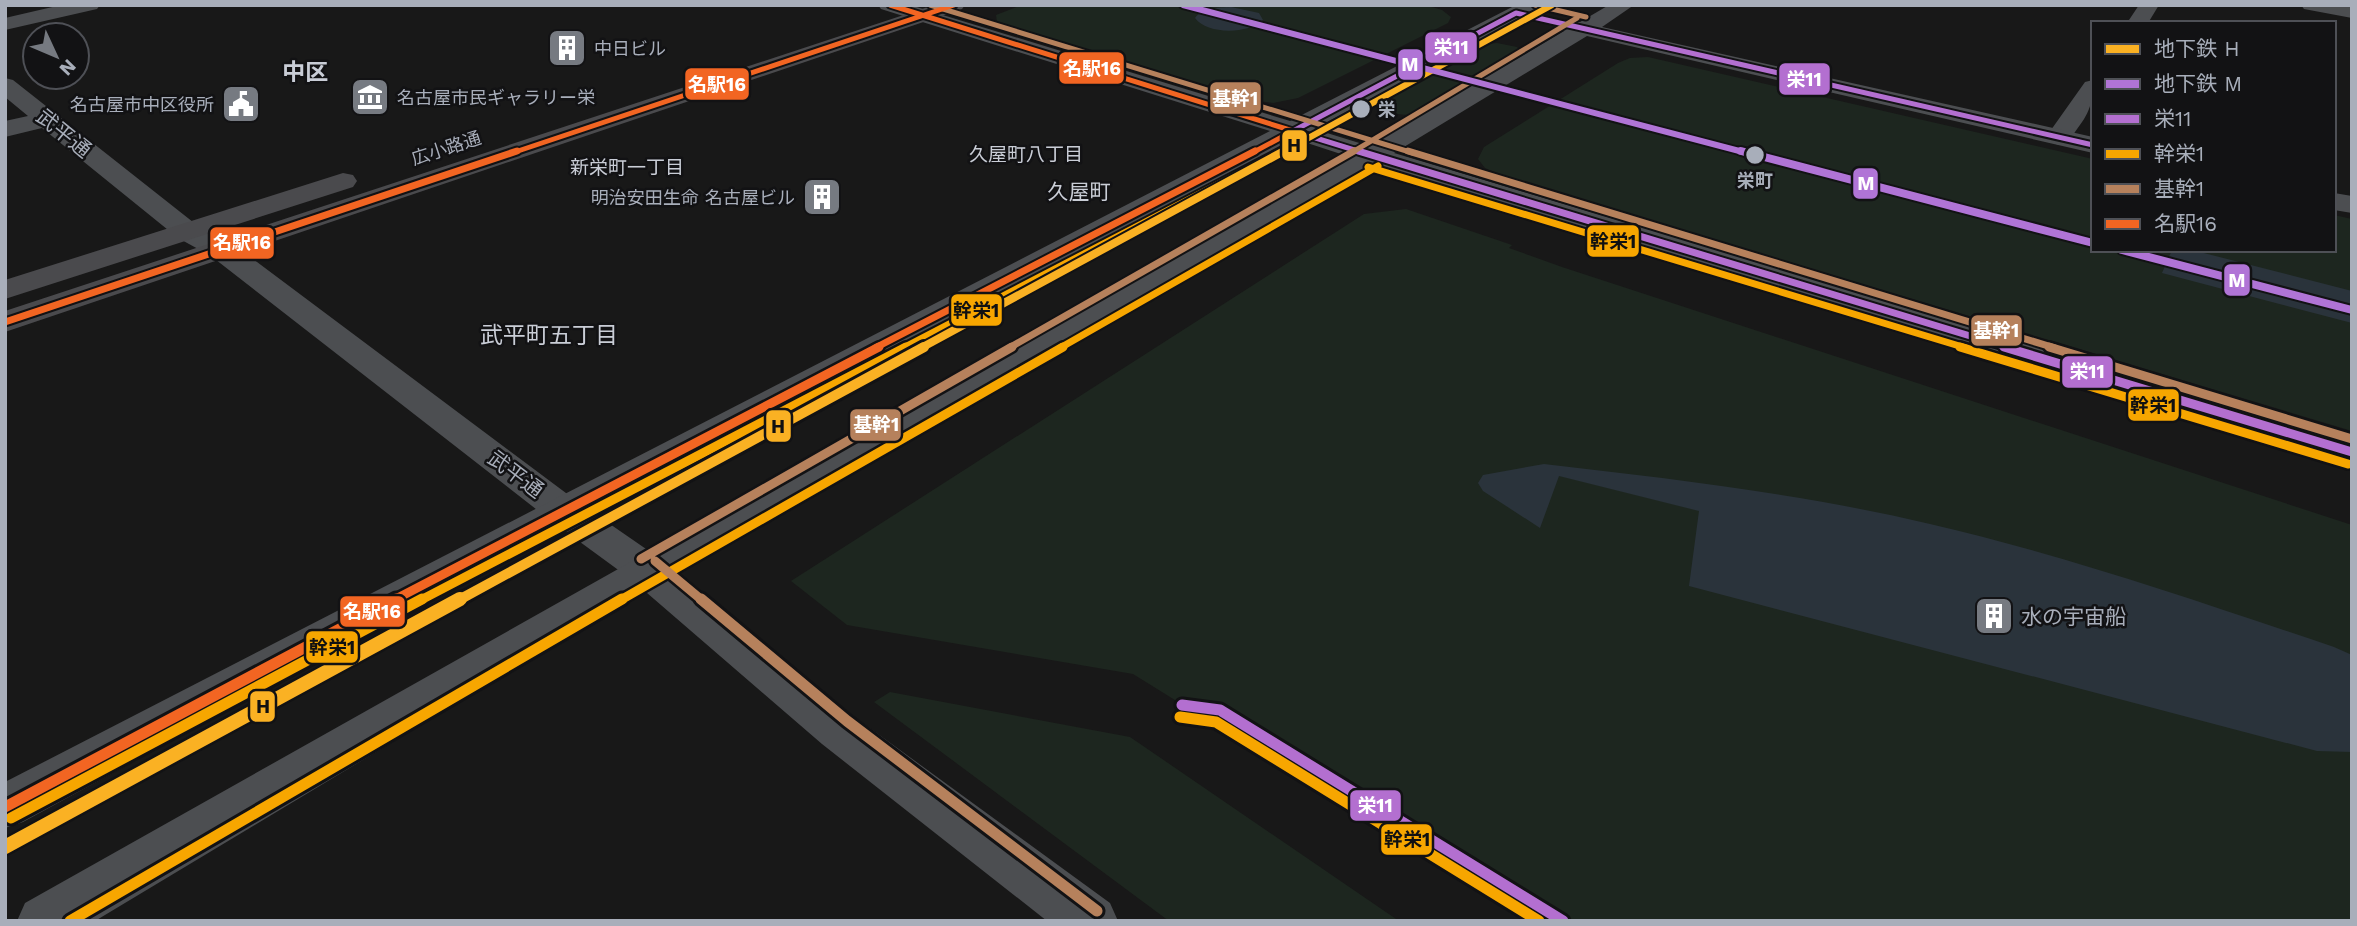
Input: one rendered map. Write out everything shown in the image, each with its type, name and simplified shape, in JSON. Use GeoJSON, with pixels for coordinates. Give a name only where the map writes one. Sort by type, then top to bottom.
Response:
{"type":"FeatureCollection","features":[{"type":"Feature","properties":{"kind":"main road"},"geometry":{"type":"LineString","coordinates":[[506,129],[888,5]]}},
{"type":"Feature","properties":{"kind":"main road","name":"広小路通"},"geometry":{"type":"LineString","coordinates":[[5,322],[955,5]]}},
{"type":"Feature","properties":{"kind":"main road"},"geometry":{"type":"LineString","coordinates":[[5,290],[361,175]]}},
{"type":"Feature","properties":{"kind":"street"},"geometry":{"type":"LineString","coordinates":[[5,24],[90,5]]}},
{"type":"Feature","properties":{"kind":"street"},"geometry":{"type":"LineString","coordinates":[[888,5],[1293,131],[2352,452]]}},
{"type":"Feature","properties":{"kind":"street"},"geometry":{"type":"LineString","coordinates":[[1479,5],[1524,9],[1583,29],[2091,145]]}},
{"type":"Feature","properties":{"kind":"street"},"geometry":{"type":"LineString","coordinates":[[45,921],[647,570],[1372,155],[1624,5]]}},
{"type":"Feature","properties":{"kind":"street"},"geometry":{"type":"LineString","coordinates":[[2138,21],[2149,5]]}},
{"type":"Feature","properties":{"kind":"street"},"geometry":{"type":"LineString","coordinates":[[2311,5],[2352,12]]}},
{"type":"Feature","properties":{"kind":"street"},"geometry":{"type":"LineString","coordinates":[[5,807],[1524,9]]}},
{"type":"Feature","properties":{"kind":"street","name":"武平通"},"geometry":{"type":"LineString","coordinates":[[5,85],[188,232],[222,250],[564,511],[647,570],[839,732],[1090,921]]}},
{"type":"Feature","properties":{"kind":"street"},"geometry":{"type":"LineString","coordinates":[[2059,137],[2091,90]]}},
{"type":"Feature","properties":{"kind":"street"},"geometry":{"type":"LineString","coordinates":[[5,129],[47,119]]}},
{"type":"Feature","properties":{"kind":"shaded area"},"geometry":{"type":"Polygon","coordinates":[[[1022,5],[1425,5],[1442,10],[1451,17],[1448,23],[1298,98],[1273,103],[1243,99],[997,22],[996,15],[1022,5]]]}},
{"type":"Feature","properties":{"kind":"shaded area"},"geometry":{"type":"Polygon","coordinates":[[[1231,7],[1259,13],[1263,20],[1248,28],[1228,31],[1201,24],[1195,18],[1206,10],[1231,7]]]}},
{"type":"Feature","properties":{"kind":"shaded area"},"geometry":{"type":"Polygon","coordinates":[[[1497,43],[1517,47],[1522,54],[1436,106],[1404,115],[1390,112],[1374,101],[1475,45],[1497,43]]]}},
{"type":"Feature","properties":{"kind":"shaded area"},"geometry":{"type":"Polygon","coordinates":[[[1648,57],[2091,159],[2091,252],[2336,252],[2336,215],[2352,219],[2352,431],[1506,177],[1485,168],[1478,159],[1484,147],[1630,58],[1648,57]]]}},
{"type":"Feature","properties":{"kind":"shaded area"},"geometry":{"type":"Polygon","coordinates":[[[1406,209],[1512,245],[1509,248],[1562,267],[2352,525],[2352,921],[1531,921],[1133,674],[847,625],[791,581],[1364,214],[1406,209]]]}},
{"type":"Feature","properties":{"kind":"shaded area"},"geometry":{"type":"Polygon","coordinates":[[[2171,252],[2200,252],[2352,291],[2352,323],[2162,273],[2171,252]]]}},
{"type":"Feature","properties":{"kind":"shaded area"},"geometry":{"type":"Polygon","coordinates":[[[1544,464],[1786,496],[1930,524],[2083,565],[2334,647],[2352,655],[2352,752],[2317,751],[1689,586],[1699,511],[1559,476],[1540,528],[1483,491],[1478,483],[1483,475],[1544,464]]]}},
{"type":"Feature","properties":{"kind":"shaded area"},"geometry":{"type":"Polygon","coordinates":[[[890,692],[1130,737],[1399,921],[1169,921],[874,702],[890,692]]]}},
{"type":"Feature","properties":{"kind":"metro line","name":"M"},"geometry":{"type":"LineString","coordinates":[[1183,5],[2091,242]]}},
{"type":"Feature","properties":{"kind":"metro line","name":"H"},"geometry":{"type":"LineString","coordinates":[[5,847],[1552,5]]}},
{"type":"Feature","properties":{"kind":"metro line","name":"M"},"geometry":{"type":"LineString","coordinates":[[2130,252],[2352,310]]}},
{"type":"Feature","properties":{"kind":"transit line","name":"名駅16"},"geometry":{"type":"LineString","coordinates":[[890,5],[1293,131]]}},
{"type":"Feature","properties":{"kind":"transit line","name":"基幹1"},"geometry":{"type":"LineString","coordinates":[[930,5],[2352,439]]}},
{"type":"Feature","properties":{"kind":"transit line","name":"名駅16"},"geometry":{"type":"LineString","coordinates":[[5,322],[954,5]]}},
{"type":"Feature","properties":{"kind":"transit line","name":"基幹1"},"geometry":{"type":"LineString","coordinates":[[1535,5],[1586,17]]}},
{"type":"Feature","properties":{"kind":"transit line","name":"栄11"},"geometry":{"type":"LineString","coordinates":[[1516,13],[2091,145]]}},
{"type":"Feature","properties":{"kind":"transit line","name":"栄11"},"geometry":{"type":"LineString","coordinates":[[1293,131],[1516,13]]}},
{"type":"Feature","properties":{"kind":"transit line","name":"基幹1"},"geometry":{"type":"LineString","coordinates":[[641,559],[1366,144],[1577,18]]}},
{"type":"Feature","properties":{"kind":"transit line","name":"栄11"},"geometry":{"type":"LineString","coordinates":[[1293,131],[2352,452]]}},
{"type":"Feature","properties":{"kind":"transit line","name":"名駅16"},"geometry":{"type":"LineString","coordinates":[[5,807],[488,550],[1293,131]]}},
{"type":"Feature","properties":{"kind":"transit line","name":"幹栄1"},"geometry":{"type":"LineString","coordinates":[[11,818],[494,561],[1299,142]]}},
{"type":"Feature","properties":{"kind":"transit line","name":"幹栄1"},"geometry":{"type":"LineString","coordinates":[[70,921],[653,581],[1378,166]]}},
{"type":"Feature","properties":{"kind":"transit line","name":"幹栄1"},"geometry":{"type":"LineString","coordinates":[[1368,167],[2348,464]]}},
{"type":"Feature","properties":{"kind":"transit line","name":"基幹1"},"geometry":{"type":"LineString","coordinates":[[655,561],[847,721],[1097,911]]}},
{"type":"Feature","properties":{"kind":"transit line","name":"栄11"},"geometry":{"type":"LineString","coordinates":[[1182,705],[1220,710],[1563,921]]}},
{"type":"Feature","properties":{"kind":"transit line","name":"幹栄1"},"geometry":{"type":"LineString","coordinates":[[1180,717],[1216,722],[1539,921]]}},
{"type":"Feature","properties":{"kind":"place","name":"中日ビル"},"geometry":{"type":"Point","coordinates":[567,48]}},
{"type":"Feature","properties":{"kind":"place","name":"名古屋市民ギャラリー栄"},"geometry":{"type":"Point","coordinates":[370,97]}},
{"type":"Feature","properties":{"kind":"place","name":"名古屋市中区役所"},"geometry":{"type":"Point","coordinates":[241,104]}},
{"type":"Feature","properties":{"kind":"place","name":"栄"},"geometry":{"type":"Point","coordinates":[1361,109]}},
{"type":"Feature","properties":{"kind":"place","name":"栄町"},"geometry":{"type":"Point","coordinates":[1755,155]}},
{"type":"Feature","properties":{"kind":"place","name":"明治安田生命 名古屋ビル"},"geometry":{"type":"Point","coordinates":[822,197]}},
{"type":"Feature","properties":{"kind":"place","name":"水の宇宙船"},"geometry":{"type":"Point","coordinates":[1994,616]}},
{"type":"Feature","properties":{"kind":"district","name":"中区"},"geometry":{"type":"Point","coordinates":[305,72]}},
{"type":"Feature","properties":{"kind":"district","name":"久屋町八丁目"},"geometry":{"type":"Point","coordinates":[1026,154]}},
{"type":"Feature","properties":{"kind":"district","name":"新栄町一丁目"},"geometry":{"type":"Point","coordinates":[627,167]}},
{"type":"Feature","properties":{"kind":"district","name":"久屋町"},"geometry":{"type":"Point","coordinates":[1079,191]}},
{"type":"Feature","properties":{"kind":"district","name":"武平町五丁目"},"geometry":{"type":"Point","coordinates":[549,335]}}]}
